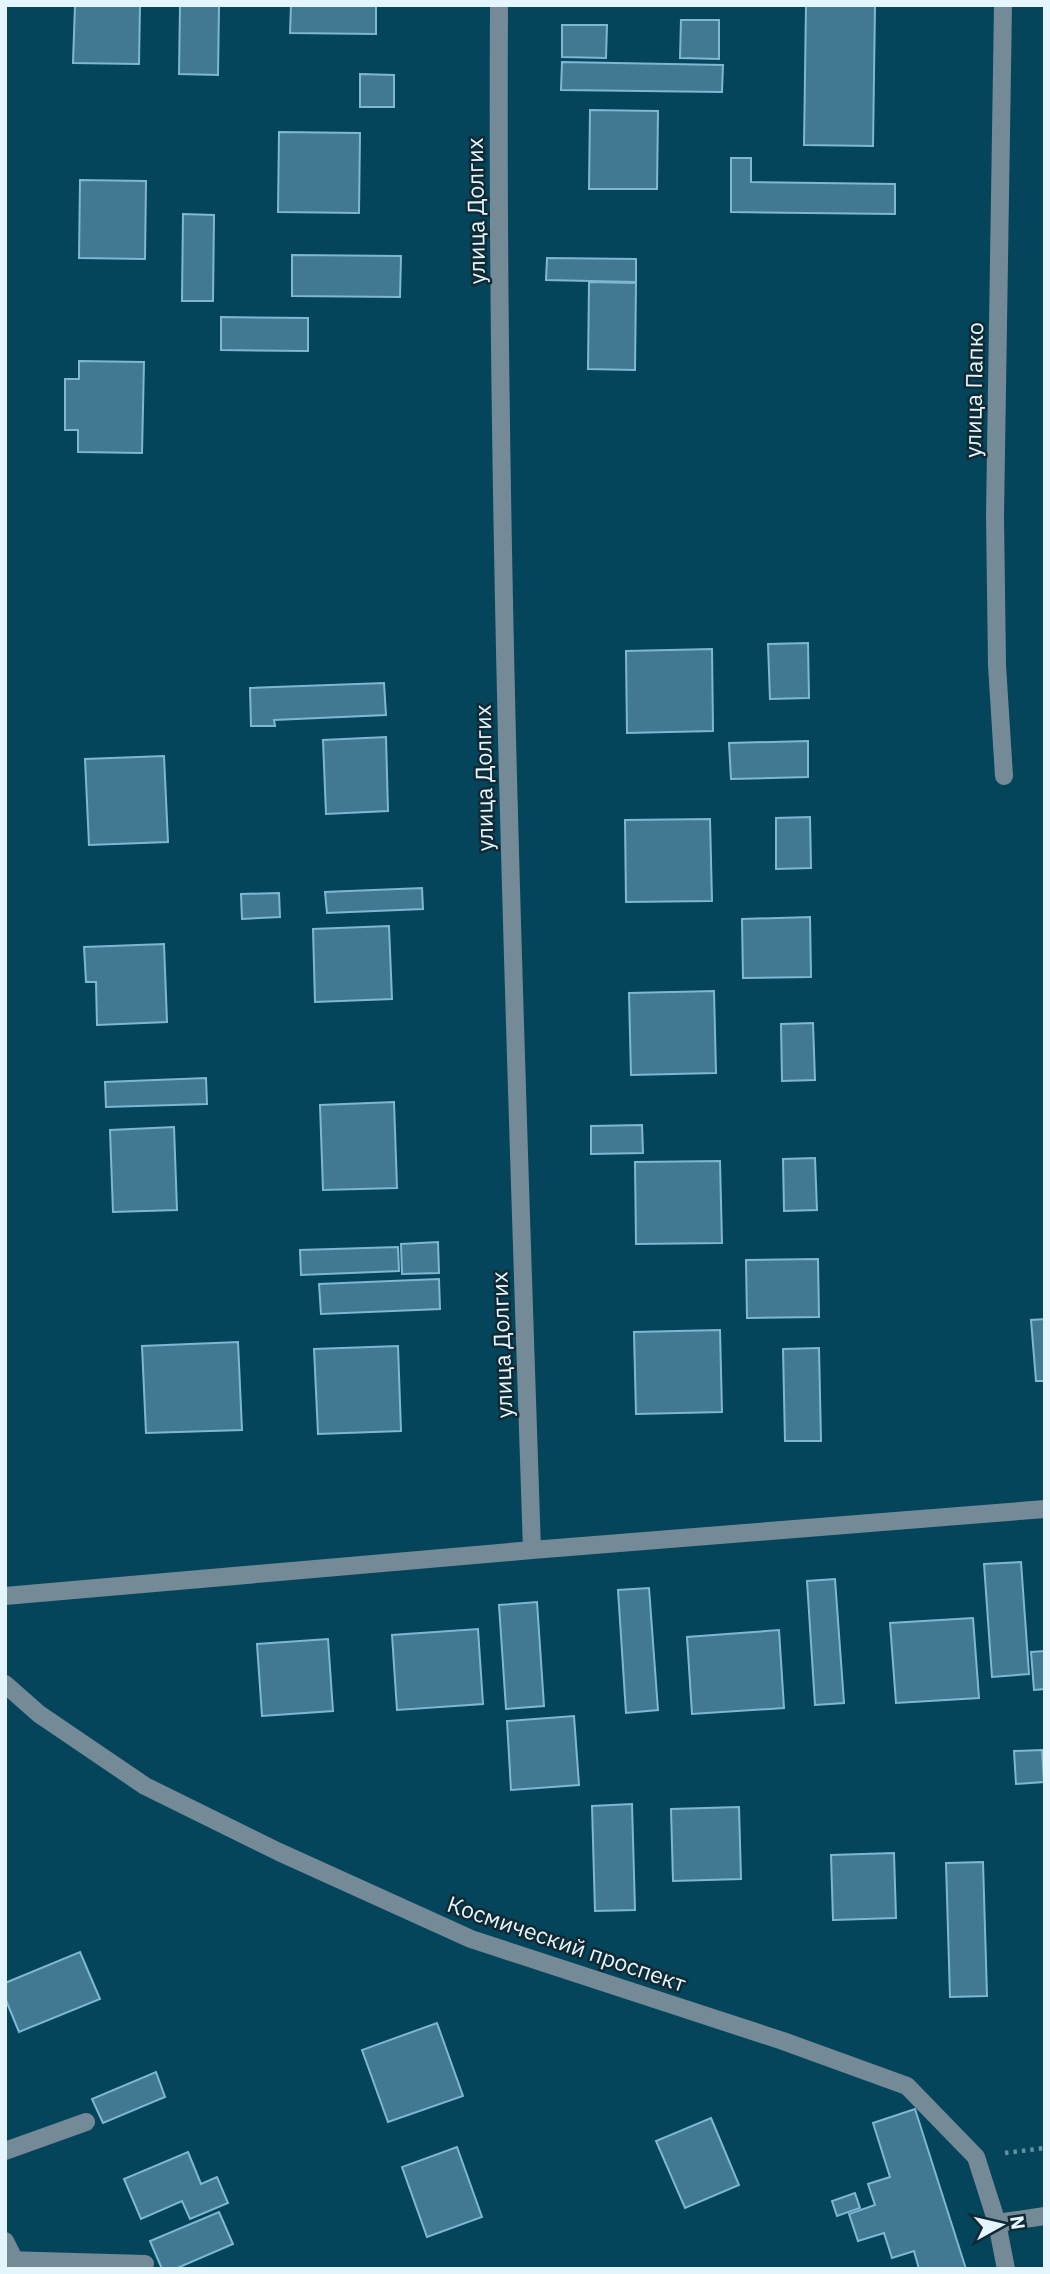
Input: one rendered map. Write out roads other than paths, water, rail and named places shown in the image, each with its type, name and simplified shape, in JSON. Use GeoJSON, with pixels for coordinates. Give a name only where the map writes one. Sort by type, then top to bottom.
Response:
{"type":"FeatureCollection","features":[{"type":"Feature","properties":{"kind":"street","name":"улица Долгих"},"geometry":{"type":"LineString","coordinates":[[499,5],[503,585],[511,932],[532,1550]]}},
{"type":"Feature","properties":{"kind":"street","name":"улица Папко"},"geometry":{"type":"LineString","coordinates":[[1003,5],[995,516],[997,665],[1004,776]]}},
{"type":"Feature","properties":{"kind":"street"},"geometry":{"type":"LineString","coordinates":[[5,1596],[1045,1509]]}},
{"type":"Feature","properties":{"kind":"street","name":"Космический проспект"},"geometry":{"type":"LineString","coordinates":[[5,1684],[39,1714],[145,1786],[279,1852],[471,1939],[783,2041],[906,2086],[976,2157],[997,2223],[1006,2269]]}},
{"type":"Feature","properties":{"kind":"street"},"geometry":{"type":"LineString","coordinates":[[5,2151],[86,2122]]}},
{"type":"Feature","properties":{"kind":"street"},"geometry":{"type":"LineString","coordinates":[[997,2223],[1045,2216]]}},
{"type":"Feature","properties":{"kind":"street"},"geometry":{"type":"LineString","coordinates":[[5,2241],[13,2263],[145,2264]]}}]}
